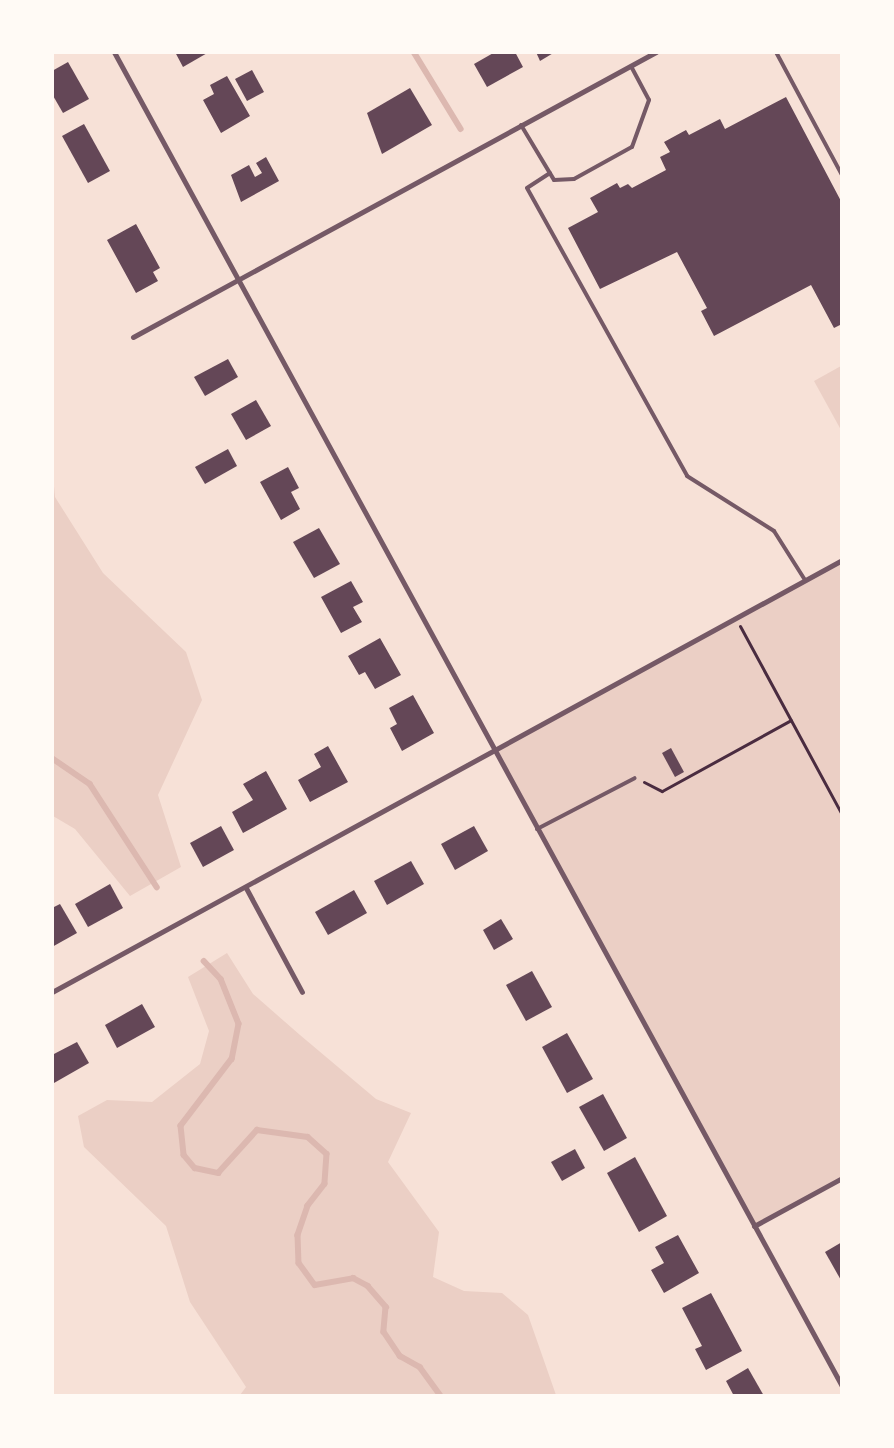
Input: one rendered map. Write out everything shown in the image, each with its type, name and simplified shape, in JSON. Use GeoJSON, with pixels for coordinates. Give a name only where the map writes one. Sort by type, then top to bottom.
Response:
{"type":"FeatureCollection","features":[{"type":"Feature","properties":{"kind":"street"},"geometry":{"type":"LineString","coordinates":[[114,52],[842,1386]]}},
{"type":"Feature","properties":{"kind":"street"},"geometry":{"type":"LineString","coordinates":[[133,337],[656,52]]}},
{"type":"Feature","properties":{"kind":"street"},"geometry":{"type":"LineString","coordinates":[[52,992],[496,752],[842,560]]}},
{"type":"Feature","properties":{"kind":"street"},"geometry":{"type":"LineString","coordinates":[[246,888],[302,992]]}},
{"type":"Feature","properties":{"kind":"street"},"geometry":{"type":"LineString","coordinates":[[754,1226],[842,1178]]}},
{"type":"Feature","properties":{"kind":"lane"},"geometry":{"type":"LineString","coordinates":[[776,52],[842,175]]}},
{"type":"Feature","properties":{"kind":"lane"},"geometry":{"type":"LineString","coordinates":[[521,125],[550,173],[559,182],[574,179],[632,147],[649,100],[631,66]]}},
{"type":"Feature","properties":{"kind":"lane"},"geometry":{"type":"LineString","coordinates":[[550,173],[527,188],[687,476],[774,531],[805,580]]}},
{"type":"Feature","properties":{"kind":"lane"},"geometry":{"type":"LineString","coordinates":[[537,828],[635,778]]}},
{"type":"Feature","properties":{"kind":"path"},"geometry":{"type":"LineString","coordinates":[[736,618],[842,815]]}},
{"type":"Feature","properties":{"kind":"path"},"geometry":{"type":"LineString","coordinates":[[635,778],[662,790],[791,720]]}},
{"type":"Feature","properties":{"kind":"shaded area"},"geometry":{"type":"Polygon","coordinates":[[[841,366],[841,430],[814,381],[841,366]]]}},
{"type":"Feature","properties":{"kind":"shaded area"},"geometry":{"type":"Polygon","coordinates":[[[53,475],[55,497],[103,573],[186,652],[202,700],[158,795],[181,867],[130,896],[75,829],[53,816],[53,475]]]}},
{"type":"Feature","properties":{"kind":"shaded area"},"geometry":{"type":"Polygon","coordinates":[[[841,560],[841,1178],[754,1226],[496,752],[841,560]]]}},
{"type":"Feature","properties":{"kind":"shaded area"},"geometry":{"type":"Polygon","coordinates":[[[227,953],[253,994],[300,1035],[376,1099],[411,1113],[388,1162],[439,1232],[433,1277],[464,1291],[502,1293],[528,1315],[556,1395],[240,1395],[246,1387],[190,1302],[166,1226],[84,1147],[78,1116],[107,1100],[152,1102],[200,1064],[209,1031],[188,977],[227,953]]]}},
{"type":"Feature","properties":{"kind":"building"},"geometry":{"type":"Polygon","coordinates":[[[175,52],[209,52],[183,67],[175,52]]]}},
{"type":"Feature","properties":{"kind":"building"},"geometry":{"type":"Polygon","coordinates":[[[495,52],[515,52],[523,67],[487,87],[474,64],[495,52]]]}},
{"type":"Feature","properties":{"kind":"building"},"geometry":{"type":"Polygon","coordinates":[[[536,52],[555,52],[540,61],[536,52]]]}},
{"type":"Feature","properties":{"kind":"building"},"geometry":{"type":"Polygon","coordinates":[[[68,62],[89,99],[63,113],[52,94],[52,71],[68,62]]]}},
{"type":"Feature","properties":{"kind":"building"},"geometry":{"type":"Polygon","coordinates":[[[252,70],[264,92],[247,101],[235,79],[252,70]]]}},
{"type":"Feature","properties":{"kind":"building"},"geometry":{"type":"Polygon","coordinates":[[[227,76],[250,116],[221,133],[203,100],[214,94],[210,85],[227,76]]]}},
{"type":"Feature","properties":{"kind":"building"},"geometry":{"type":"Polygon","coordinates":[[[410,88],[432,125],[382,154],[367,113],[410,88]]]}},
{"type":"Feature","properties":{"kind":"building"},"geometry":{"type":"Polygon","coordinates":[[[786,97],[842,203],[842,324],[834,328],[811,285],[714,336],[701,311],[707,308],[677,252],[600,289],[568,228],[598,212],[590,198],[617,183],[620,188],[628,184],[632,188],[666,170],[660,157],[670,152],[664,142],[686,130],[689,135],[720,119],[725,129],[786,97]]]}},
{"type":"Feature","properties":{"kind":"building"},"geometry":{"type":"Polygon","coordinates":[[[84,124],[110,171],[88,183],[62,136],[84,124]]]}},
{"type":"Feature","properties":{"kind":"building"},"geometry":{"type":"Polygon","coordinates":[[[266,157],[279,181],[241,202],[231,175],[249,165],[255,177],[262,173],[256,163],[266,157]]]}},
{"type":"Feature","properties":{"kind":"building"},"geometry":{"type":"Polygon","coordinates":[[[136,224],[160,268],[153,272],[158,281],[136,293],[107,240],[136,224]]]}},
{"type":"Feature","properties":{"kind":"building"},"geometry":{"type":"Polygon","coordinates":[[[228,359],[238,377],[205,396],[194,377],[228,359]]]}},
{"type":"Feature","properties":{"kind":"building"},"geometry":{"type":"Polygon","coordinates":[[[256,400],[271,426],[246,440],[231,414],[256,400]]]}},
{"type":"Feature","properties":{"kind":"building"},"geometry":{"type":"Polygon","coordinates":[[[228,449],[237,466],[205,484],[195,467],[228,449]]]}},
{"type":"Feature","properties":{"kind":"building"},"geometry":{"type":"Polygon","coordinates":[[[288,467],[299,488],[291,492],[300,509],[281,520],[260,482],[288,467]]]}},
{"type":"Feature","properties":{"kind":"building"},"geometry":{"type":"Polygon","coordinates":[[[319,528],[340,564],[314,578],[293,542],[319,528]]]}},
{"type":"Feature","properties":{"kind":"building"},"geometry":{"type":"Polygon","coordinates":[[[351,581],[363,602],[353,607],[362,622],[341,633],[321,597],[351,581]]]}},
{"type":"Feature","properties":{"kind":"building"},"geometry":{"type":"Polygon","coordinates":[[[380,638],[401,675],[375,689],[365,672],[359,675],[348,656],[380,638]]]}},
{"type":"Feature","properties":{"kind":"building"},"geometry":{"type":"Polygon","coordinates":[[[413,695],[434,733],[402,751],[390,728],[397,724],[389,708],[413,695]]]}},
{"type":"Feature","properties":{"kind":"building"},"geometry":{"type":"Polygon","coordinates":[[[328,746],[348,782],[310,802],[298,780],[321,767],[314,754],[328,746]]]}},
{"type":"Feature","properties":{"kind":"building"},"geometry":{"type":"Polygon","coordinates":[[[671,748],[684,772],[675,777],[662,753],[671,748]]]}},
{"type":"Feature","properties":{"kind":"building"},"geometry":{"type":"Polygon","coordinates":[[[266,771],[287,809],[243,833],[232,812],[253,800],[243,784],[266,771]]]}},
{"type":"Feature","properties":{"kind":"building"},"geometry":{"type":"Polygon","coordinates":[[[221,826],[234,850],[203,867],[190,843],[221,826]]]}},
{"type":"Feature","properties":{"kind":"building"},"geometry":{"type":"Polygon","coordinates":[[[474,826],[488,851],[455,870],[441,844],[474,826]]]}},
{"type":"Feature","properties":{"kind":"building"},"geometry":{"type":"Polygon","coordinates":[[[411,861],[424,884],[387,905],[374,881],[411,861]]]}},
{"type":"Feature","properties":{"kind":"building"},"geometry":{"type":"Polygon","coordinates":[[[110,884],[123,908],[88,927],[75,904],[110,884]]]}},
{"type":"Feature","properties":{"kind":"building"},"geometry":{"type":"Polygon","coordinates":[[[354,890],[367,913],[328,935],[315,912],[354,890]]]}},
{"type":"Feature","properties":{"kind":"building"},"geometry":{"type":"Polygon","coordinates":[[[60,904],[77,933],[52,947],[52,908],[60,904]]]}},
{"type":"Feature","properties":{"kind":"building"},"geometry":{"type":"Polygon","coordinates":[[[501,919],[513,939],[494,950],[483,930],[501,919]]]}},
{"type":"Feature","properties":{"kind":"building"},"geometry":{"type":"Polygon","coordinates":[[[532,971],[552,1007],[526,1021],[506,985],[532,971]]]}},
{"type":"Feature","properties":{"kind":"building"},"geometry":{"type":"Polygon","coordinates":[[[142,1004],[155,1027],[117,1048],[105,1025],[142,1004]]]}},
{"type":"Feature","properties":{"kind":"building"},"geometry":{"type":"Polygon","coordinates":[[[567,1033],[593,1079],[567,1093],[542,1047],[567,1033]]]}},
{"type":"Feature","properties":{"kind":"building"},"geometry":{"type":"Polygon","coordinates":[[[77,1042],[89,1063],[54,1083],[52,1055],[77,1042]]]}},
{"type":"Feature","properties":{"kind":"building"},"geometry":{"type":"Polygon","coordinates":[[[603,1094],[627,1138],[604,1151],[579,1107],[603,1094]]]}},
{"type":"Feature","properties":{"kind":"building"},"geometry":{"type":"Polygon","coordinates":[[[575,1149],[585,1168],[562,1181],[551,1162],[575,1149]]]}},
{"type":"Feature","properties":{"kind":"building"},"geometry":{"type":"Polygon","coordinates":[[[635,1157],[667,1216],[639,1232],[607,1173],[635,1157]]]}},
{"type":"Feature","properties":{"kind":"building"},"geometry":{"type":"Polygon","coordinates":[[[678,1235],[699,1273],[664,1293],[651,1270],[664,1263],[655,1247],[678,1235]]]}},
{"type":"Feature","properties":{"kind":"building"},"geometry":{"type":"Polygon","coordinates":[[[842,1242],[842,1282],[825,1252],[842,1242]]]}},
{"type":"Feature","properties":{"kind":"building"},"geometry":{"type":"Polygon","coordinates":[[[711,1293],[742,1351],[706,1370],[695,1349],[702,1346],[682,1308],[711,1293]]]}},
{"type":"Feature","properties":{"kind":"building"},"geometry":{"type":"Polygon","coordinates":[[[748,1368],[764,1396],[734,1396],[726,1381],[748,1368]]]}},
{"type":"Feature","properties":{"kind":"waterway"},"geometry":{"type":"LineString","coordinates":[[414,52],[461,129]]}},
{"type":"Feature","properties":{"kind":"waterway"},"geometry":{"type":"LineString","coordinates":[[52,758],[90,784],[157,887]]}},
{"type":"Feature","properties":{"kind":"waterway"},"geometry":{"type":"LineString","coordinates":[[204,961],[221,979],[239,1024],[232,1059],[181,1126],[184,1155],[195,1168],[218,1173],[257,1130],[308,1137],[327,1154],[325,1184],[308,1206],[298,1235],[299,1263],[315,1285],[353,1278],[368,1286],[386,1307],[384,1332],[400,1356],[420,1367],[441,1396]]}}]}
